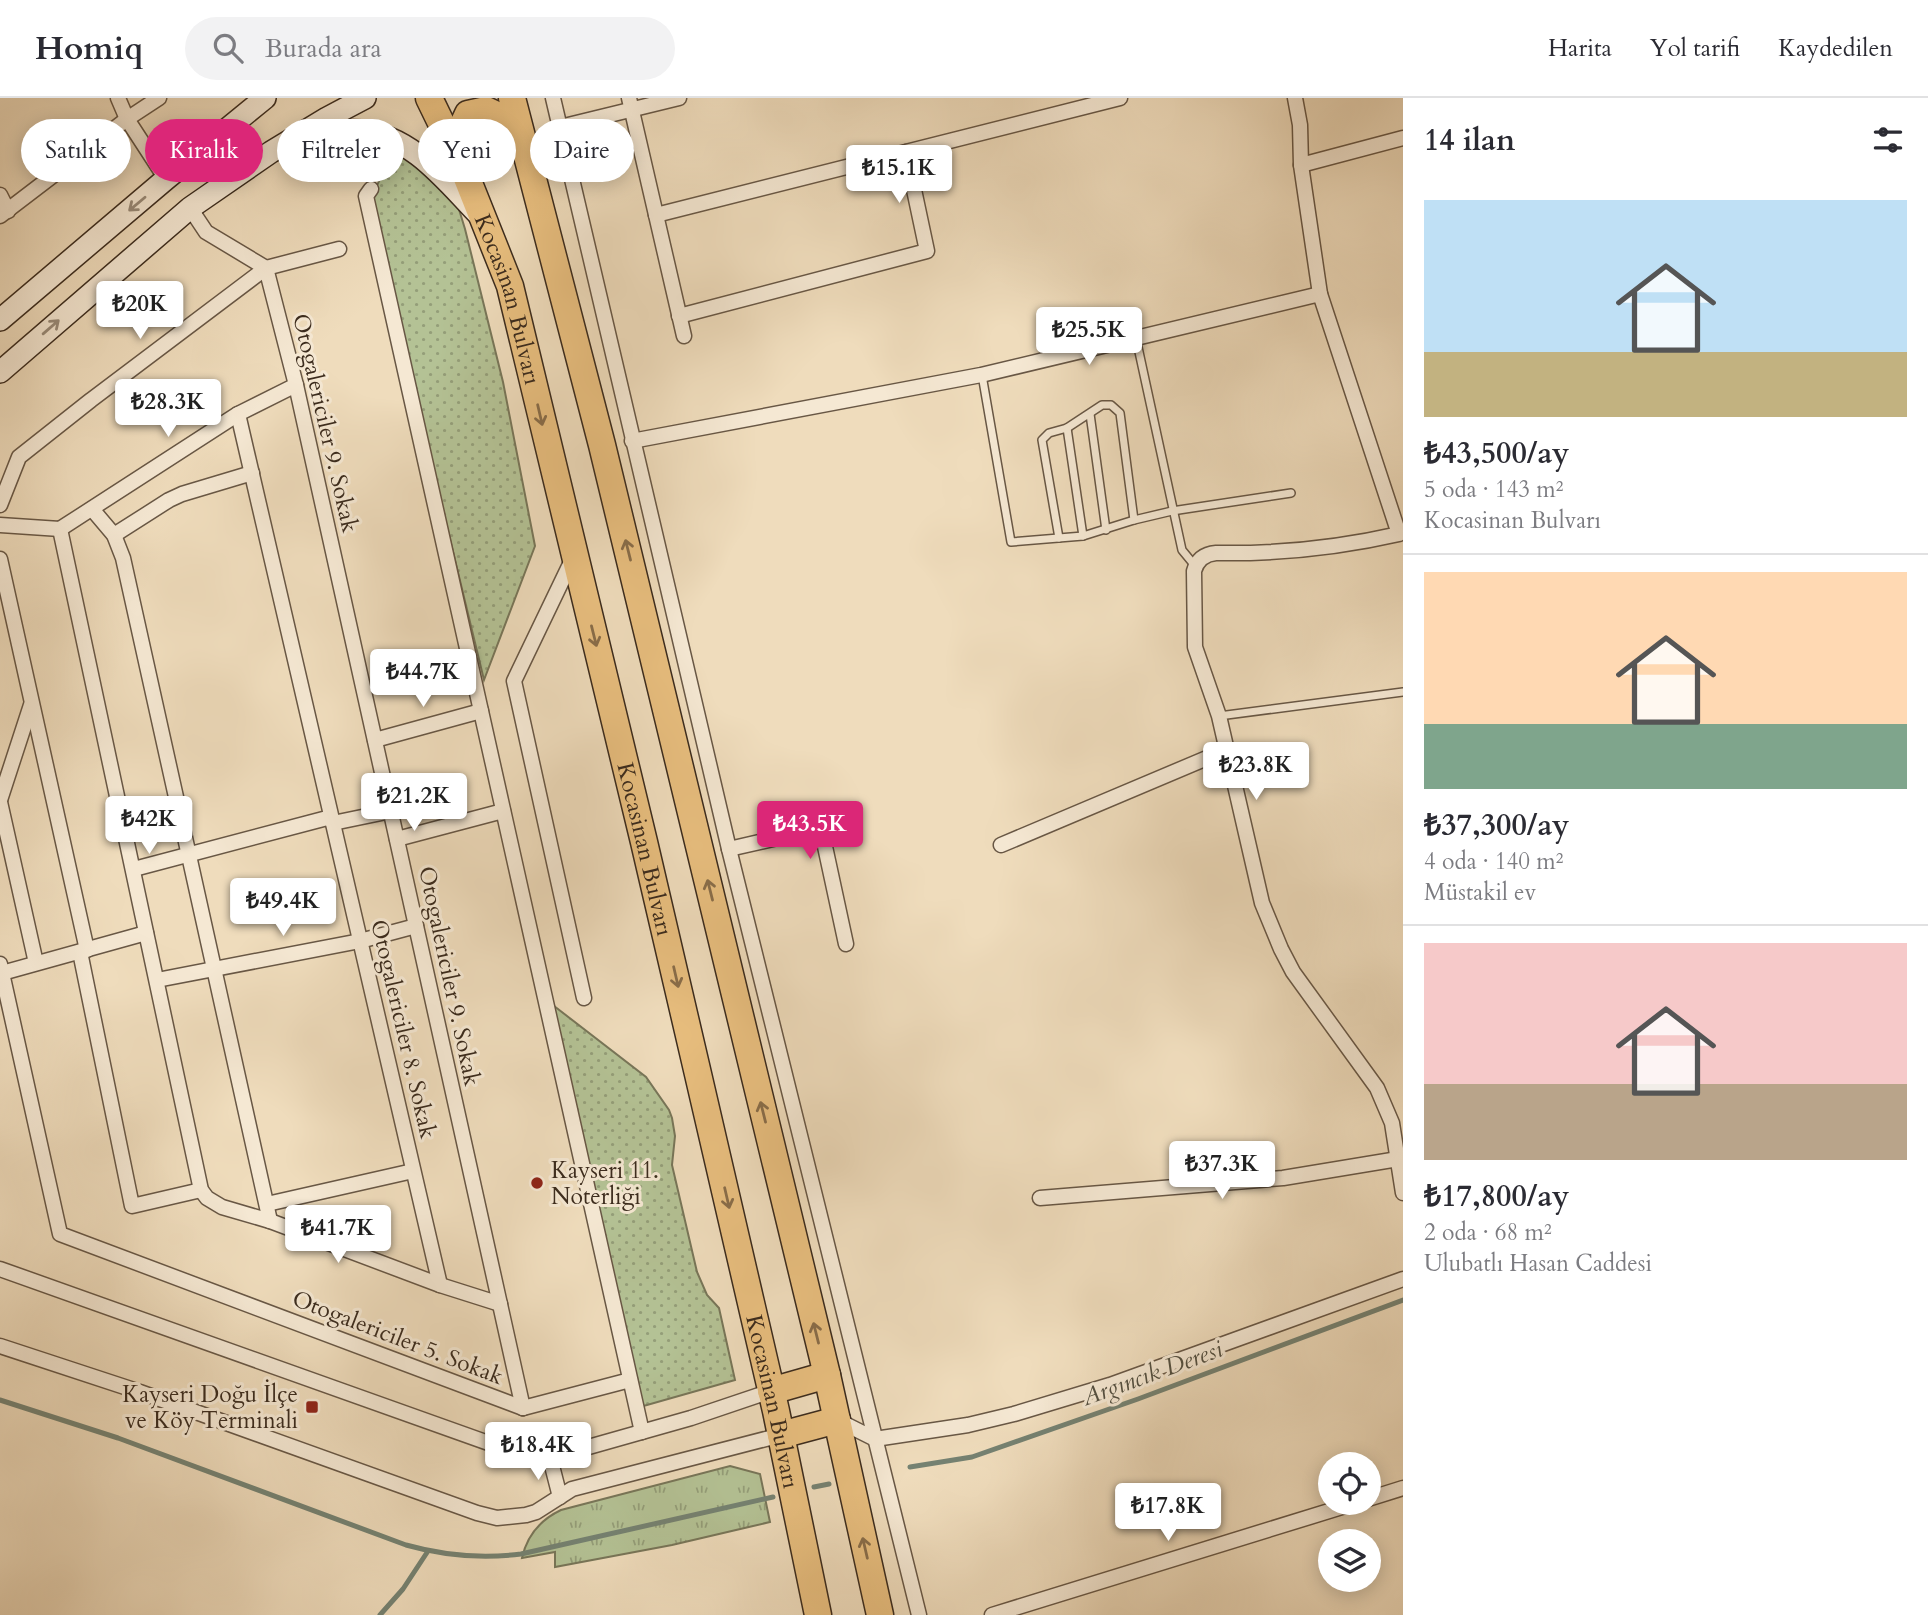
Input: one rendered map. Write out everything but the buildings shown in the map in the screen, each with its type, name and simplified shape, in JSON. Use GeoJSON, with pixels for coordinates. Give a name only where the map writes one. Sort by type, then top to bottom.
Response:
{"type":"FeatureCollection","features":[{"type":"Feature","properties":{"kind":"highway","name":"Kocasinan Bulvarı"},"geometry":{"type":"LineString","coordinates":[[429,98],[439,119]]}},
{"type":"Feature","properties":{"kind":"highway"},"geometry":{"type":"LineString","coordinates":[[512,98],[602,445],[827,1376],[880,1615]]}},
{"type":"Feature","properties":{"kind":"highway"},"geometry":{"type":"LineString","coordinates":[[466,119],[468,114],[486,110],[502,119]]}},
{"type":"Feature","properties":{"kind":"highway"},"geometry":{"type":"LineString","coordinates":[[516,141],[528,160]]}},
{"type":"Feature","properties":{"kind":"highway","name":"Kocasinan Bulvarı"},"geometry":{"type":"LineString","coordinates":[[468,182],[510,286],[644,842],[781,1435],[818,1615]]}},
{"type":"Feature","properties":{"kind":"highway"},"geometry":{"type":"LineString","coordinates":[[771,1391],[827,1376]]}},
{"type":"Feature","properties":{"kind":"highway"},"geometry":{"type":"LineString","coordinates":[[781,1435],[837,1420]]}},
{"type":"Feature","properties":{"kind":"street"},"geometry":{"type":"LineString","coordinates":[[118,98],[127,119],[159,98]]}},
{"type":"Feature","properties":{"kind":"street"},"geometry":{"type":"LineString","coordinates":[[239,119],[265,98]]}},
{"type":"Feature","properties":{"kind":"street"},"geometry":{"type":"LineString","coordinates":[[327,118],[351,98]]}},
{"type":"Feature","properties":{"kind":"street"},"geometry":{"type":"LineString","coordinates":[[327,118],[365,98]]}},
{"type":"Feature","properties":{"kind":"street"},"geometry":{"type":"LineString","coordinates":[[553,98],[558,119]]}},
{"type":"Feature","properties":{"kind":"street"},"geometry":{"type":"LineString","coordinates":[[583,119],[630,103],[679,98]]}},
{"type":"Feature","properties":{"kind":"street"},"geometry":{"type":"LineString","coordinates":[[656,215],[1120,98]]}},
{"type":"Feature","properties":{"kind":"street"},"geometry":{"type":"LineString","coordinates":[[1295,98],[1300,125],[1301,165],[1320,294],[1401,534],[1301,551],[1211,554],[1202,558],[1196,566],[1195,647],[1219,716],[1256,881],[1270,925],[1293,972],[1377,1088],[1392,1123],[1403,1193]]}},
{"type":"Feature","properties":{"kind":"street"},"geometry":{"type":"LineString","coordinates":[[630,103],[684,336]]}},
{"type":"Feature","properties":{"kind":"street"},"geometry":{"type":"LineString","coordinates":[[131,125],[145,147]]}},
{"type":"Feature","properties":{"kind":"street"},"geometry":{"type":"LineString","coordinates":[[1301,165],[1403,138]]}},
{"type":"Feature","properties":{"kind":"street"},"geometry":{"type":"LineString","coordinates":[[404,145],[411,148],[439,174],[484,220]]}},
{"type":"Feature","properties":{"kind":"street"},"geometry":{"type":"LineString","coordinates":[[0,372],[190,208],[277,149]]}},
{"type":"Feature","properties":{"kind":"street"},"geometry":{"type":"LineString","coordinates":[[679,316],[927,251],[906,152]]}},
{"type":"Feature","properties":{"kind":"street"},"geometry":{"type":"LineString","coordinates":[[0,195],[4,213],[45,182]]}},
{"type":"Feature","properties":{"kind":"street"},"geometry":{"type":"LineString","coordinates":[[0,320],[162,182]]}},
{"type":"Feature","properties":{"kind":"street"},"geometry":{"type":"LineString","coordinates":[[573,182],[729,849],[919,1615]]}},
{"type":"Feature","properties":{"kind":"street"},"geometry":{"type":"LineString","coordinates":[[371,189],[366,196],[642,1432]]}},
{"type":"Feature","properties":{"kind":"street"},"geometry":{"type":"LineString","coordinates":[[190,208],[206,232],[266,268]]}},
{"type":"Feature","properties":{"kind":"street"},"geometry":{"type":"LineString","coordinates":[[0,505],[19,457],[91,400],[266,268],[339,248]]}},
{"type":"Feature","properties":{"kind":"street","name":"Otogalericiler 9. Sokak"},"geometry":{"type":"LineString","coordinates":[[266,268],[296,385],[523,1408]]}},
{"type":"Feature","properties":{"kind":"street"},"geometry":{"type":"LineString","coordinates":[[632,441],[982,375],[1320,294]]}},
{"type":"Feature","properties":{"kind":"street"},"geometry":{"type":"LineString","coordinates":[[0,525],[60,529],[238,414],[296,385]]}},
{"type":"Feature","properties":{"kind":"street","name":"Otogalericiler 8. Sokak"},"geometry":{"type":"LineString","coordinates":[[238,414],[440,1285]]}},
{"type":"Feature","properties":{"kind":"street"},"geometry":{"type":"LineString","coordinates":[[114,535],[175,497],[252,473]]}},
{"type":"Feature","properties":{"kind":"street"},"geometry":{"type":"LineString","coordinates":[[92,509],[114,535],[123,558],[271,1221]]}},
{"type":"Feature","properties":{"kind":"street"},"geometry":{"type":"LineString","coordinates":[[60,529],[201,1190],[207,1198],[222,1207],[271,1221],[440,1285],[500,1304]]}},
{"type":"Feature","properties":{"kind":"street"},"geometry":{"type":"LineString","coordinates":[[574,556],[514,681],[584,998]]}},
{"type":"Feature","properties":{"kind":"street"},"geometry":{"type":"LineString","coordinates":[[0,559],[83,951],[132,1206],[201,1190]]}},
{"type":"Feature","properties":{"kind":"street"},"geometry":{"type":"LineString","coordinates":[[32,703],[0,801],[36,963]]}},
{"type":"Feature","properties":{"kind":"street"},"geometry":{"type":"LineString","coordinates":[[375,740],[481,711]]}},
{"type":"Feature","properties":{"kind":"street"},"geometry":{"type":"LineString","coordinates":[[1001,845],[1226,750]]}},
{"type":"Feature","properties":{"kind":"street"},"geometry":{"type":"LineString","coordinates":[[134,869],[332,820],[391,811]]}},
{"type":"Feature","properties":{"kind":"street"},"geometry":{"type":"LineString","coordinates":[[397,839],[503,811]]}},
{"type":"Feature","properties":{"kind":"street"},"geometry":{"type":"LineString","coordinates":[[729,849],[821,828],[846,944]]}},
{"type":"Feature","properties":{"kind":"street"},"geometry":{"type":"LineString","coordinates":[[157,980],[360,941],[416,926]]}},
{"type":"Feature","properties":{"kind":"street"},"geometry":{"type":"LineString","coordinates":[[1,968],[36,963],[146,933]]}},
{"type":"Feature","properties":{"kind":"street","name":"Otogalericiler 5. Sokak"},"geometry":{"type":"LineString","coordinates":[[1,968],[60,1234],[523,1408]]}},
{"type":"Feature","properties":{"kind":"street"},"geometry":{"type":"LineString","coordinates":[[1040,1198],[1283,1178],[1398,1159]]}},
{"type":"Feature","properties":{"kind":"street"},"geometry":{"type":"LineString","coordinates":[[267,1205],[413,1171]]}},
{"type":"Feature","properties":{"kind":"street"},"geometry":{"type":"LineString","coordinates":[[0,1269],[539,1461],[691,1418],[771,1391]]}},
{"type":"Feature","properties":{"kind":"street"},"geometry":{"type":"LineString","coordinates":[[837,1420],[875,1439],[968,1424],[1062,1401],[1403,1279]]}},
{"type":"Feature","properties":{"kind":"street"},"geometry":{"type":"LineString","coordinates":[[0,1346],[140,1392],[487,1516],[507,1518],[526,1515],[536,1512],[572,1489],[781,1435]]}},
{"type":"Feature","properties":{"kind":"street"},"geometry":{"type":"LineString","coordinates":[[523,1408],[630,1380]]}},
{"type":"Feature","properties":{"kind":"street"},"geometry":{"type":"LineString","coordinates":[[550,1458],[560,1497]]}},
{"type":"Feature","properties":{"kind":"street"},"geometry":{"type":"LineString","coordinates":[[1381,1495],[1403,1488]]}},
{"type":"Feature","properties":{"kind":"street"},"geometry":{"type":"LineString","coordinates":[[992,1615],[1318,1514]]}},
{"type":"Feature","properties":{"kind":"lane"},"geometry":{"type":"LineString","coordinates":[[1136,338],[1182,550],[1196,566]]}},
{"type":"Feature","properties":{"kind":"lane"},"geometry":{"type":"LineString","coordinates":[[982,375],[1011,542],[1083,536],[1172,511],[1291,493]]}},
{"type":"Feature","properties":{"kind":"lane"},"geometry":{"type":"LineString","coordinates":[[1059,538],[1042,440],[1049,433],[1067,428],[1102,405],[1111,405],[1120,413],[1134,520]]}},
{"type":"Feature","properties":{"kind":"lane"},"geometry":{"type":"LineString","coordinates":[[1090,414],[1106,530]]}},
{"type":"Feature","properties":{"kind":"lane"},"geometry":{"type":"LineString","coordinates":[[1067,428],[1083,536]]}},
{"type":"Feature","properties":{"kind":"lane"},"geometry":{"type":"LineString","coordinates":[[1219,716],[1403,692]]}},
{"type":"Feature","properties":{"kind":"green space"},"geometry":{"type":"Polygon","coordinates":[[[404,137],[418,143],[418,182],[451,182],[503,382],[535,546],[484,680],[369,204],[379,182],[404,182],[404,137]]]}},
{"type":"Feature","properties":{"kind":"green space"},"geometry":{"type":"Polygon","coordinates":[[[545,999],[646,1077],[669,1110],[675,1136],[672,1165],[697,1272],[707,1295],[719,1308],[735,1380],[640,1407],[545,999]]]}},
{"type":"Feature","properties":{"kind":"green space"},"geometry":{"type":"Polygon","coordinates":[[[730,1466],[760,1474],[770,1522],[672,1545],[555,1567],[555,1552],[522,1558],[527,1542],[536,1529],[547,1518],[561,1510],[730,1466]]]}},
{"type":"Feature","properties":{"kind":"waterway","name":"Argıncık Deresi"},"geometry":{"type":"LineString","coordinates":[[910,1467],[972,1457],[1138,1399],[1403,1300]]}},
{"type":"Feature","properties":{"kind":"waterway"},"geometry":{"type":"LineString","coordinates":[[0,1400],[118,1438],[406,1545],[449,1554],[521,1554],[773,1497]]}},
{"type":"Feature","properties":{"kind":"waterway"},"geometry":{"type":"LineString","coordinates":[[814,1487],[829,1484]]}},
{"type":"Feature","properties":{"kind":"waterway"},"geometry":{"type":"LineString","coordinates":[[380,1615],[403,1589],[428,1551]]}},
{"type":"Feature","properties":{"kind":"place","name":"Kayseri 11. Noterliği"},"geometry":{"type":"Point","coordinates":[537,1183]}},
{"type":"Feature","properties":{"kind":"place","name":"Kayseri Doğu İlçe ve Köy Terminali"},"geometry":{"type":"Point","coordinates":[312,1407]}}]}
